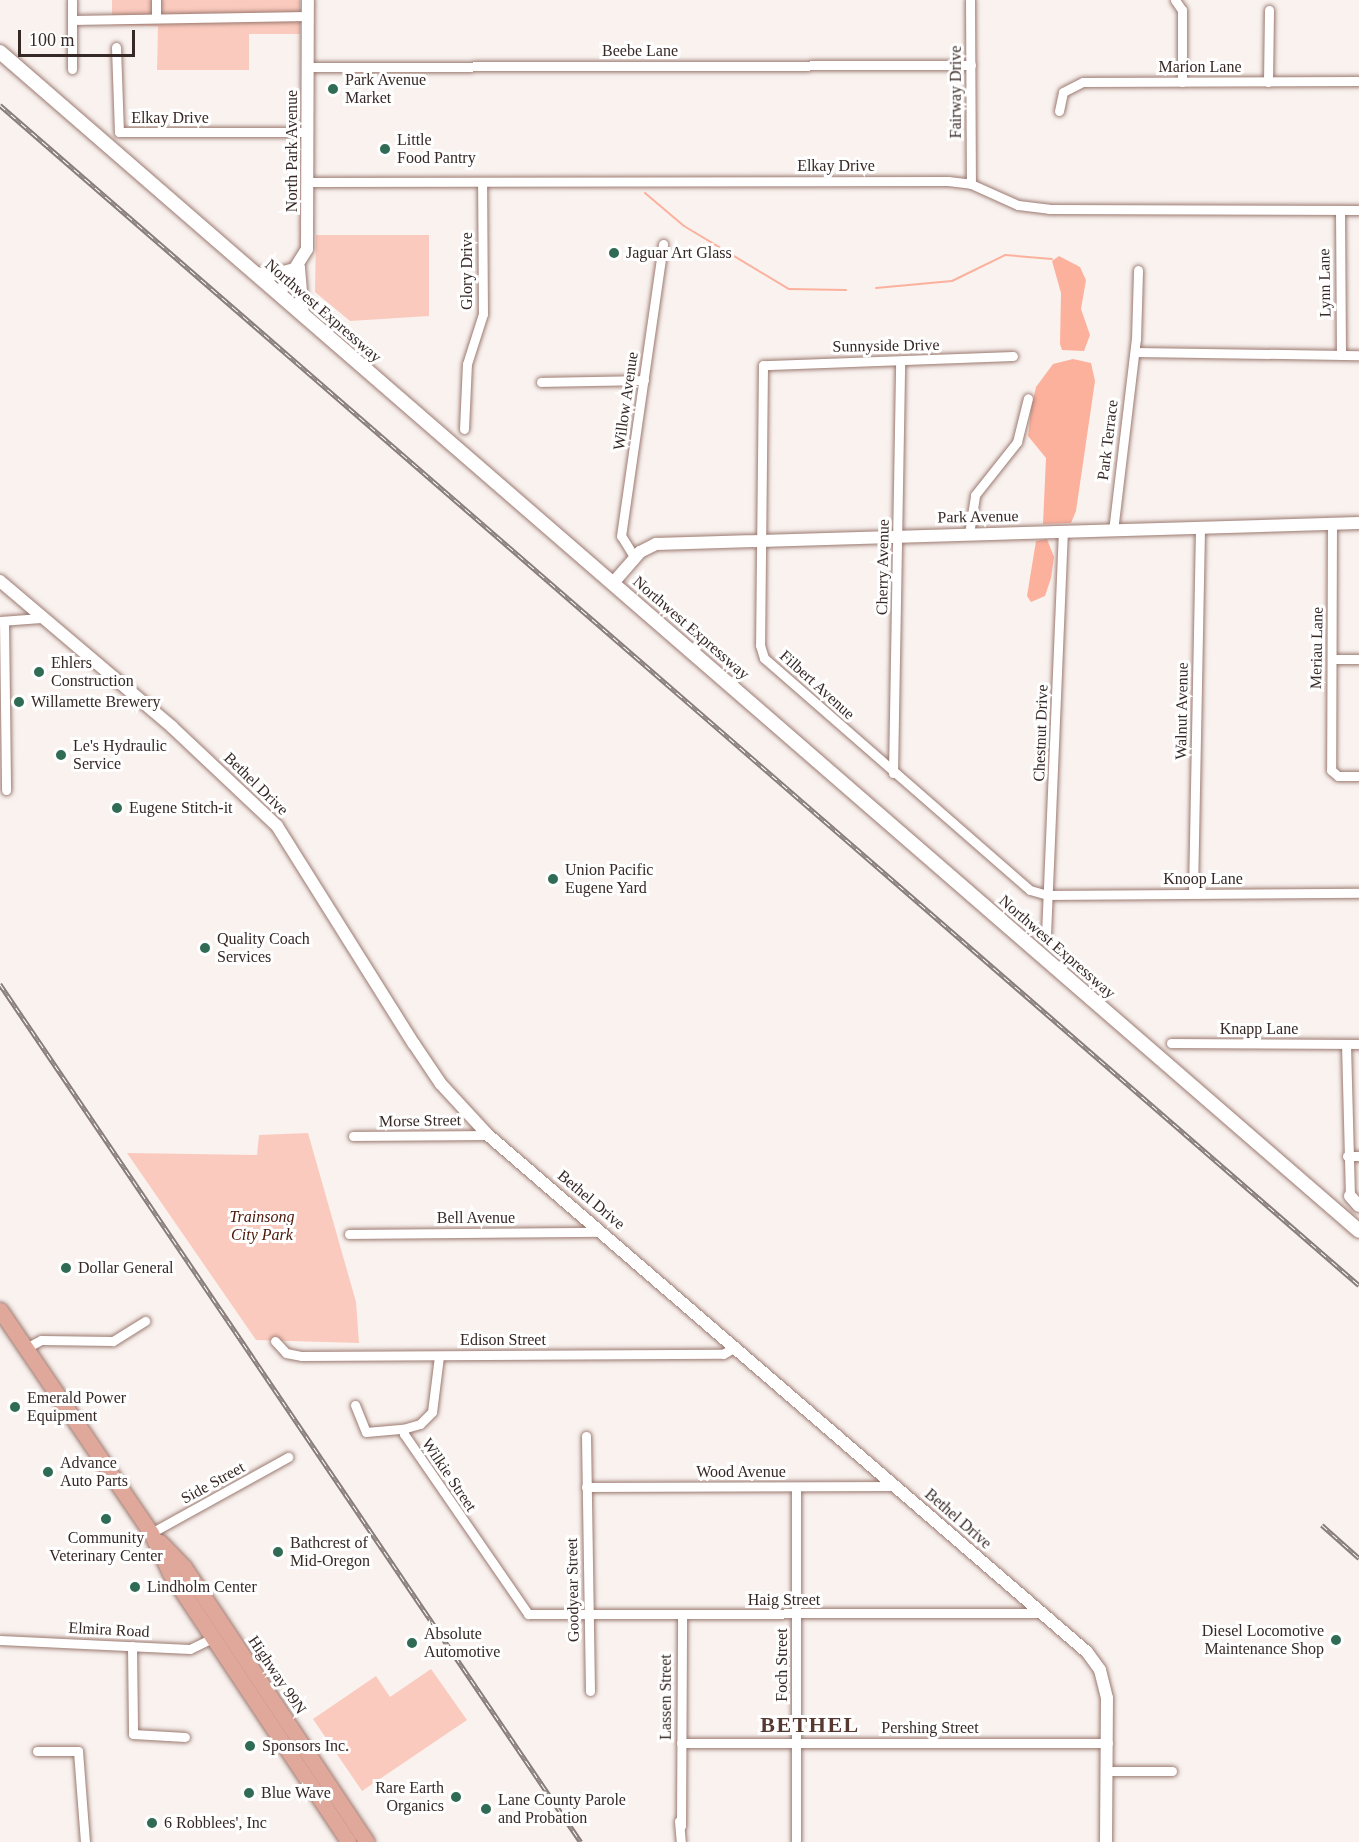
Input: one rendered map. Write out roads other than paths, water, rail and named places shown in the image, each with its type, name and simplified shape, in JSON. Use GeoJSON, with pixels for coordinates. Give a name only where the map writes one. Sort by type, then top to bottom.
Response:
{"type":"FeatureCollection","features":[{"type":"Feature","properties":{"kind":"main road","name":"Northwest Expressway"},"geometry":{"type":"LineString","coordinates":[[0,52],[1359,1231]]}},
{"type":"Feature","properties":{"kind":"main road","name":"Highway 99N"},"geometry":{"type":"LineString","coordinates":[[0,1310],[152,1533],[184,1567],[367,1842]]}},
{"type":"Feature","properties":{"kind":"main road","name":"Highway 99N"},"geometry":{"type":"LineString","coordinates":[[152,1533],[170,1573],[348,1841]]}},
{"type":"Feature","properties":{"kind":"street"},"geometry":{"type":"LineString","coordinates":[[72,0],[72,69]]}},
{"type":"Feature","properties":{"kind":"street"},"geometry":{"type":"LineString","coordinates":[[156,0],[156,15]]}},
{"type":"Feature","properties":{"kind":"street","name":"North Park Avenue"},"geometry":{"type":"LineString","coordinates":[[279,294],[299,268],[307,249],[308,0]]}},
{"type":"Feature","properties":{"kind":"street","name":"Fairway Drive"},"geometry":{"type":"LineString","coordinates":[[970,0],[971,184]]}},
{"type":"Feature","properties":{"kind":"street"},"geometry":{"type":"LineString","coordinates":[[1178,1],[1182,82]]}},
{"type":"Feature","properties":{"kind":"street"},"geometry":{"type":"LineString","coordinates":[[1268,82],[1269,10]]}},
{"type":"Feature","properties":{"kind":"street"},"geometry":{"type":"LineString","coordinates":[[72,20],[156,15],[308,16]]}},
{"type":"Feature","properties":{"kind":"street","name":"Elkay Drive"},"geometry":{"type":"LineString","coordinates":[[116,47],[115,127],[120,133],[308,132]]}},
{"type":"Feature","properties":{"kind":"street","name":"Beebe Lane"},"geometry":{"type":"LineString","coordinates":[[309,67],[971,65]]}},
{"type":"Feature","properties":{"kind":"street","name":"Marion Lane"},"geometry":{"type":"LineString","coordinates":[[1059,111],[1063,92],[1077,83],[1359,81]]}},
{"type":"Feature","properties":{"kind":"street","name":"Elkay Drive"},"geometry":{"type":"LineString","coordinates":[[308,182],[971,184],[1018,205],[1049,209],[1359,210]]}},
{"type":"Feature","properties":{"kind":"street","name":"Glory Drive"},"geometry":{"type":"LineString","coordinates":[[464,429],[466,364],[483,314],[482,182]]}},
{"type":"Feature","properties":{"kind":"street","name":"Lynn Lane"},"geometry":{"type":"LineString","coordinates":[[1340,210],[1341,355]]}},
{"type":"Feature","properties":{"kind":"street","name":"Willow Avenue"},"geometry":{"type":"LineString","coordinates":[[635,558],[621,536],[663,244]]}},
{"type":"Feature","properties":{"kind":"street"},"geometry":{"type":"LineString","coordinates":[[254,273],[272,275],[299,268],[303,316]]}},
{"type":"Feature","properties":{"kind":"street","name":"Park Terrace"},"geometry":{"type":"LineString","coordinates":[[1113,531],[1135,352],[1138,270]]}},
{"type":"Feature","properties":{"kind":"street"},"geometry":{"type":"LineString","coordinates":[[1135,352],[1359,355]]}},
{"type":"Feature","properties":{"kind":"street","name":"Sunnyside Drive"},"geometry":{"type":"LineString","coordinates":[[762,366],[1013,356]]}},
{"type":"Feature","properties":{"kind":"street","name":"Cherry Avenue"},"geometry":{"type":"LineString","coordinates":[[893,773],[899,536],[900,362]]}},
{"type":"Feature","properties":{"kind":"street","name":"Filbert Avenue"},"geometry":{"type":"LineString","coordinates":[[762,366],[760,645],[764,658],[1014,879],[1048,895]]}},
{"type":"Feature","properties":{"kind":"street"},"geometry":{"type":"LineString","coordinates":[[541,382],[644,380]]}},
{"type":"Feature","properties":{"kind":"street"},"geometry":{"type":"LineString","coordinates":[[969,534],[975,495],[1017,442],[1028,398]]}},
{"type":"Feature","properties":{"kind":"street","name":"Meriau Lane"},"geometry":{"type":"LineString","coordinates":[[1332,524],[1332,773],[1359,776]]}},
{"type":"Feature","properties":{"kind":"street","name":"Park Avenue"},"geometry":{"type":"LineString","coordinates":[[614,583],[635,558],[656,544],[1359,524]]}},
{"type":"Feature","properties":{"kind":"street","name":"Walnut Avenue"},"geometry":{"type":"LineString","coordinates":[[1193,893],[1200,528]]}},
{"type":"Feature","properties":{"kind":"street","name":"Chestnut Drive"},"geometry":{"type":"LineString","coordinates":[[1046,935],[1063,532]]}},
{"type":"Feature","properties":{"kind":"street","name":"Bethel Drive"},"geometry":{"type":"LineString","coordinates":[[0,581],[172,727],[276,824],[414,1044],[441,1083],[488,1135],[604,1232],[1042,1613],[1100,1670],[1107,1698],[1106,1842]]}},
{"type":"Feature","properties":{"kind":"street"},"geometry":{"type":"LineString","coordinates":[[6,790],[2,621],[41,618]]}},
{"type":"Feature","properties":{"kind":"street"},"geometry":{"type":"LineString","coordinates":[[1332,659],[1359,658]]}},
{"type":"Feature","properties":{"kind":"street","name":"Knoop Lane"},"geometry":{"type":"LineString","coordinates":[[1048,895],[1359,893]]}},
{"type":"Feature","properties":{"kind":"street","name":"Knapp Lane"},"geometry":{"type":"LineString","coordinates":[[1171,1043],[1359,1044]]}},
{"type":"Feature","properties":{"kind":"street"},"geometry":{"type":"LineString","coordinates":[[1347,1044],[1347,1156],[1350,1196],[1359,1206]]}},
{"type":"Feature","properties":{"kind":"street","name":"Morse Street"},"geometry":{"type":"LineString","coordinates":[[353,1136],[488,1135]]}},
{"type":"Feature","properties":{"kind":"street"},"geometry":{"type":"LineString","coordinates":[[1347,1156],[1359,1156]]}},
{"type":"Feature","properties":{"kind":"street","name":"Bell Avenue"},"geometry":{"type":"LineString","coordinates":[[349,1234],[604,1232]]}},
{"type":"Feature","properties":{"kind":"street"},"geometry":{"type":"LineString","coordinates":[[26,1348],[41,1340],[113,1341],[145,1321]]}},
{"type":"Feature","properties":{"kind":"street","name":"Edison Street"},"geometry":{"type":"LineString","coordinates":[[275,1341],[286,1353],[302,1356],[723,1354],[735,1347]]}},
{"type":"Feature","properties":{"kind":"street","name":"Wilkie Street"},"geometry":{"type":"LineString","coordinates":[[439,1356],[430,1416],[403,1429],[527,1613]]}},
{"type":"Feature","properties":{"kind":"street"},"geometry":{"type":"LineString","coordinates":[[355,1405],[366,1432],[403,1429]]}},
{"type":"Feature","properties":{"kind":"street","name":"Goodyear Street"},"geometry":{"type":"LineString","coordinates":[[586,1436],[590,1691]]}},
{"type":"Feature","properties":{"kind":"street","name":"Side Street"},"geometry":{"type":"LineString","coordinates":[[152,1533],[288,1457]]}},
{"type":"Feature","properties":{"kind":"street","name":"Wood Avenue"},"geometry":{"type":"LineString","coordinates":[[586,1487],[896,1486]]}},
{"type":"Feature","properties":{"kind":"street","name":"Foch Street"},"geometry":{"type":"LineString","coordinates":[[796,1487],[796,1842]]}},
{"type":"Feature","properties":{"kind":"street","name":"Haig Street"},"geometry":{"type":"LineString","coordinates":[[527,1613],[588,1615],[1042,1613]]}},
{"type":"Feature","properties":{"kind":"street","name":"Lassen Street"},"geometry":{"type":"LineString","coordinates":[[681,1842],[682,1615]]}},
{"type":"Feature","properties":{"kind":"street","name":"Elmira Road"},"geometry":{"type":"LineString","coordinates":[[0,1640],[190,1649],[213,1638]]}},
{"type":"Feature","properties":{"kind":"street"},"geometry":{"type":"LineString","coordinates":[[132,1646],[133,1734],[185,1737]]}},
{"type":"Feature","properties":{"kind":"street","name":"Pershing Street"},"geometry":{"type":"LineString","coordinates":[[681,1743],[1108,1743]]}},
{"type":"Feature","properties":{"kind":"street"},"geometry":{"type":"LineString","coordinates":[[37,1751],[78,1751],[85,1842]]}},
{"type":"Feature","properties":{"kind":"street"},"geometry":{"type":"LineString","coordinates":[[1107,1771],[1172,1771]]}},
{"type":"Feature","properties":{"kind":"waterway"},"geometry":{"type":"LineString","coordinates":[[645,193],[684,226],[789,289],[846,290]]}},
{"type":"Feature","properties":{"kind":"waterway"},"geometry":{"type":"LineString","coordinates":[[876,288],[952,281],[1005,255],[1052,259]]}},
{"type":"Feature","properties":{"kind":"railway"},"geometry":{"type":"LineString","coordinates":[[0,105],[1359,1285]]}},
{"type":"Feature","properties":{"kind":"railway"},"geometry":{"type":"LineString","coordinates":[[0,984],[581,1842]]}},
{"type":"Feature","properties":{"kind":"railway"},"geometry":{"type":"LineString","coordinates":[[1322,1525],[1359,1558]]}},
{"type":"Feature","properties":{"kind":"place","name":"Park Avenue Market"},"geometry":{"type":"Point","coordinates":[333,89]}},
{"type":"Feature","properties":{"kind":"place","name":"Little Food Pantry"},"geometry":{"type":"Point","coordinates":[385,149]}},
{"type":"Feature","properties":{"kind":"place","name":"Jaguar Art Glass"},"geometry":{"type":"Point","coordinates":[614,253]}},
{"type":"Feature","properties":{"kind":"place","name":"Ehlers Construction"},"geometry":{"type":"Point","coordinates":[39,672]}},
{"type":"Feature","properties":{"kind":"place","name":"Willamette Brewery"},"geometry":{"type":"Point","coordinates":[19,702]}},
{"type":"Feature","properties":{"kind":"place","name":"Le's Hydraulic Service"},"geometry":{"type":"Point","coordinates":[61,755]}},
{"type":"Feature","properties":{"kind":"place","name":"Eugene Stitch-it"},"geometry":{"type":"Point","coordinates":[117,808]}},
{"type":"Feature","properties":{"kind":"place","name":"Union Pacific Eugene Yard"},"geometry":{"type":"Point","coordinates":[553,879]}},
{"type":"Feature","properties":{"kind":"place","name":"Quality Coach Services"},"geometry":{"type":"Point","coordinates":[205,948]}},
{"type":"Feature","properties":{"kind":"place","name":"Dollar General"},"geometry":{"type":"Point","coordinates":[66,1268]}},
{"type":"Feature","properties":{"kind":"place","name":"Emerald Power Equipment"},"geometry":{"type":"Point","coordinates":[15,1407]}},
{"type":"Feature","properties":{"kind":"place","name":"Advance Auto Parts"},"geometry":{"type":"Point","coordinates":[48,1472]}},
{"type":"Feature","properties":{"kind":"place","name":"Community Veterinary Center"},"geometry":{"type":"Point","coordinates":[106,1519]}},
{"type":"Feature","properties":{"kind":"place","name":"Bathcrest of Mid-Oregon"},"geometry":{"type":"Point","coordinates":[278,1552]}},
{"type":"Feature","properties":{"kind":"place","name":"Lindholm Center"},"geometry":{"type":"Point","coordinates":[135,1587]}},
{"type":"Feature","properties":{"kind":"place","name":"Diesel Locomotive Maintenance Shop"},"geometry":{"type":"Point","coordinates":[1336,1640]}},
{"type":"Feature","properties":{"kind":"place","name":"Absolute Automotive"},"geometry":{"type":"Point","coordinates":[412,1643]}},
{"type":"Feature","properties":{"kind":"place","name":"Sponsors Inc."},"geometry":{"type":"Point","coordinates":[250,1746]}},
{"type":"Feature","properties":{"kind":"place","name":"Blue Wave"},"geometry":{"type":"Point","coordinates":[249,1793]}},
{"type":"Feature","properties":{"kind":"place","name":"Rare Earth Organics"},"geometry":{"type":"Point","coordinates":[456,1797]}},
{"type":"Feature","properties":{"kind":"place","name":"Lane County Parole and Probation"},"geometry":{"type":"Point","coordinates":[486,1809]}},
{"type":"Feature","properties":{"kind":"place","name":"6 Robblees', Inc"},"geometry":{"type":"Point","coordinates":[152,1823]}},
{"type":"Feature","properties":{"kind":"district","name":"BETHEL"},"geometry":{"type":"Point","coordinates":[810,1725]}},
{"type":"Feature","properties":{"kind":"park label","name":"Trainsong City Park"},"geometry":{"type":"Point","coordinates":[262,1226]}}]}
